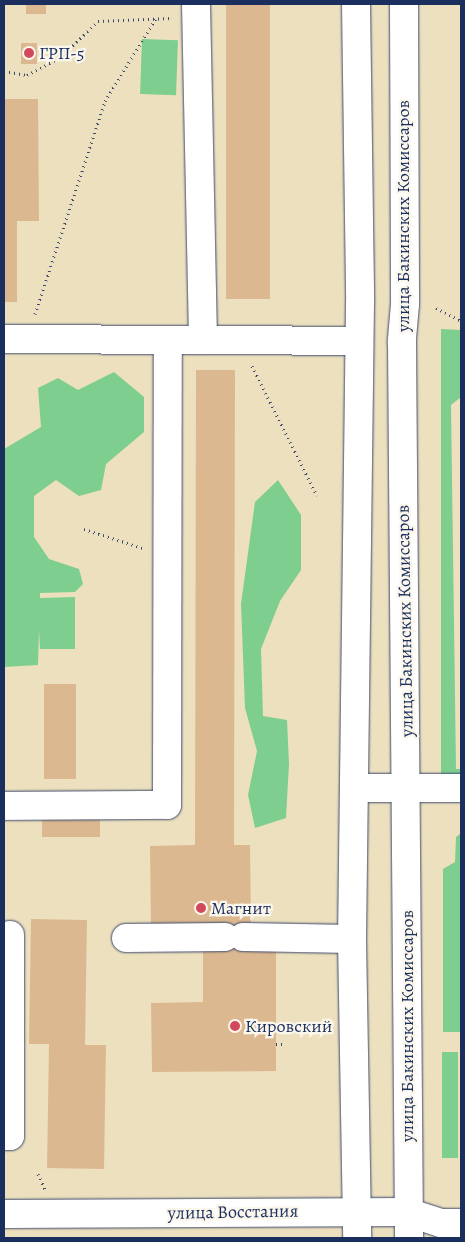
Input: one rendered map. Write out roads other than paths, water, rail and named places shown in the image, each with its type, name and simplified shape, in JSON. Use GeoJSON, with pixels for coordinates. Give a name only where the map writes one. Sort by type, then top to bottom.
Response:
{"type":"FeatureCollection","features":[{"type":"Feature","properties":{"kind":"main road"},"geometry":{"type":"LineString","coordinates":[[196,4],[203,340]]}},
{"type":"Feature","properties":{"kind":"main road"},"geometry":{"type":"LineString","coordinates":[[356,4],[360,303],[358,341],[352,939],[357,1225]]}},
{"type":"Feature","properties":{"kind":"main road","name":"улица Бакинских Комиссаров"},"geometry":{"type":"LineString","coordinates":[[404,4],[405,304],[402,342],[408,1225]]}},
{"type":"Feature","properties":{"kind":"main road"},"geometry":{"type":"LineString","coordinates":[[15,339],[358,341]]}},
{"type":"Feature","properties":{"kind":"main road"},"geometry":{"type":"LineString","coordinates":[[4,806],[167,805],[168,340]]}},
{"type":"Feature","properties":{"kind":"main road"},"geometry":{"type":"LineString","coordinates":[[355,788],[461,788]]}},
{"type":"Feature","properties":{"kind":"main road"},"geometry":{"type":"LineString","coordinates":[[4,1136],[10,1136],[10,935]]}},
{"type":"Feature","properties":{"kind":"main road"},"geometry":{"type":"LineString","coordinates":[[126,938],[352,939]]}},
{"type":"Feature","properties":{"kind":"main road","name":"улица Восстания"},"geometry":{"type":"LineString","coordinates":[[4,1214],[357,1225],[461,1223]]}},
{"type":"Feature","properties":{"kind":"place","name":"ГРП-5"},"geometry":{"type":"Point","coordinates":[29,53]}},
{"type":"Feature","properties":{"kind":"place","name":"Магнит"},"geometry":{"type":"Point","coordinates":[201,908]}},
{"type":"Feature","properties":{"kind":"place","name":"Кировский"},"geometry":{"type":"Point","coordinates":[235,1026]}}]}
